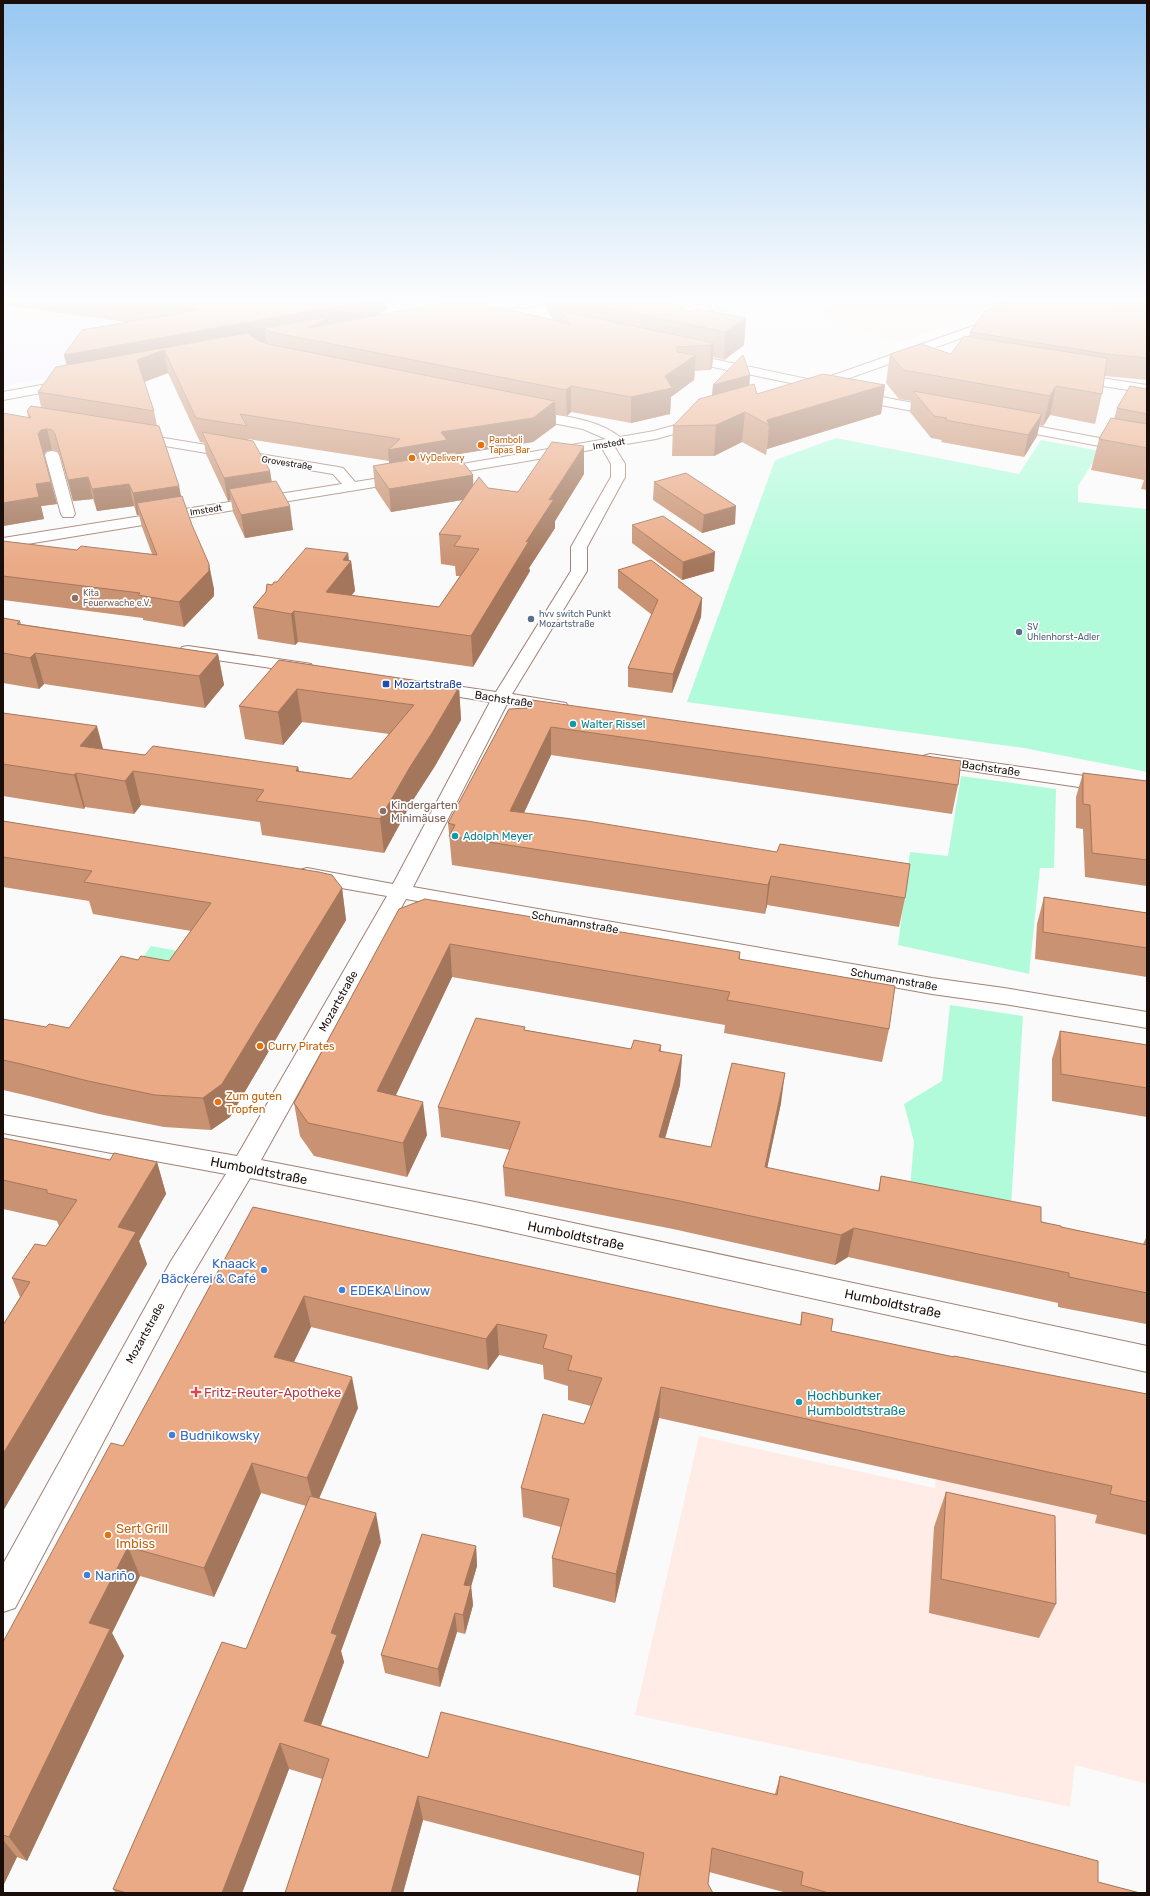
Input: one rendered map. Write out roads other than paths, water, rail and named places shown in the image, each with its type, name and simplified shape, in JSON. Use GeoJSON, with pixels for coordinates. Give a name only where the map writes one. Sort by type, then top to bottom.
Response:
{"type":"FeatureCollection","features":[{"type":"Feature","properties":{"kind":"street"},"geometry":{"type":"LineString","coordinates":[[3,396],[40,389]]}},
{"type":"Feature","properties":{"kind":"street"},"geometry":{"type":"LineString","coordinates":[[797,393],[805,389]]}},
{"type":"Feature","properties":{"kind":"street"},"geometry":{"type":"LineString","coordinates":[[831,389],[854,396],[948,414]]}},
{"type":"Feature","properties":{"kind":"street"},"geometry":{"type":"LineString","coordinates":[[514,411],[598,429],[611,435],[612,443]]}},
{"type":"Feature","properties":{"kind":"street","name":"Imstedt"},"geometry":{"type":"LineString","coordinates":[[3,543],[612,443],[656,435],[716,418]]}},
{"type":"Feature","properties":{"kind":"street"},"geometry":{"type":"LineString","coordinates":[[996,423],[1147,451]]}},
{"type":"Feature","properties":{"kind":"street","name":"Grovestraße"},"geometry":{"type":"LineString","coordinates":[[120,435],[338,471],[351,486]]}},
{"type":"Feature","properties":{"kind":"street","name":"Mozartstraße"},"geometry":{"type":"LineString","coordinates":[[3,1596],[181,1269],[244,1167],[400,891],[501,698],[580,571],[579,547],[618,477],[620,470],[612,443]]}},
{"type":"Feature","properties":{"kind":"street"},"geometry":{"type":"LineString","coordinates":[[52,455],[68,514]]}},
{"type":"Feature","properties":{"kind":"street"},"geometry":{"type":"LineString","coordinates":[[175,649],[321,671]]}},
{"type":"Feature","properties":{"kind":"street","name":"Bachstraße"},"geometry":{"type":"LineString","coordinates":[[411,684],[574,709]]}},
{"type":"Feature","properties":{"kind":"street","name":"Bachstraße"},"geometry":{"type":"LineString","coordinates":[[909,757],[1147,791]]}},
{"type":"Feature","properties":{"kind":"street","name":"Schumannstraße"},"geometry":{"type":"LineString","coordinates":[[289,872],[932,986],[1004,996],[1147,1020]]}},
{"type":"Feature","properties":{"kind":"street","name":"Humboldtstraße"},"geometry":{"type":"LineString","coordinates":[[3,1124],[244,1167],[487,1216],[1147,1359]]}},
{"type":"Feature","properties":{"kind":"place","name":"Pamboli Tapas Bar"},"geometry":{"type":"Point","coordinates":[481,445]}},
{"type":"Feature","properties":{"kind":"place","name":"VyDelivery"},"geometry":{"type":"Point","coordinates":[412,458]}},
{"type":"Feature","properties":{"kind":"place","name":"Kita Feuerwache e.V."},"geometry":{"type":"Point","coordinates":[75,598]}},
{"type":"Feature","properties":{"kind":"place","name":"hvv switch Punkt Mozartstraße"},"geometry":{"type":"Point","coordinates":[531,619]}},
{"type":"Feature","properties":{"kind":"place","name":"SV Uhlenhorst-Adler"},"geometry":{"type":"Point","coordinates":[1019,632]}},
{"type":"Feature","properties":{"kind":"place","name":"Mozartstraße"},"geometry":{"type":"Point","coordinates":[386,684]}},
{"type":"Feature","properties":{"kind":"place","name":"Walter Rissel"},"geometry":{"type":"Point","coordinates":[573,724]}},
{"type":"Feature","properties":{"kind":"place","name":"Kindergarten Minimäuse"},"geometry":{"type":"Point","coordinates":[383,811]}},
{"type":"Feature","properties":{"kind":"place","name":"Adolph Meyer"},"geometry":{"type":"Point","coordinates":[455,836]}},
{"type":"Feature","properties":{"kind":"place","name":"Curry Pirates"},"geometry":{"type":"Point","coordinates":[260,1046]}},
{"type":"Feature","properties":{"kind":"place","name":"Zum guten Tropfen"},"geometry":{"type":"Point","coordinates":[218,1102]}},
{"type":"Feature","properties":{"kind":"place","name":"Knaack Bäckerei & Café"},"geometry":{"type":"Point","coordinates":[264,1270]}},
{"type":"Feature","properties":{"kind":"place","name":"EDEKA Linow"},"geometry":{"type":"Point","coordinates":[342,1290]}},
{"type":"Feature","properties":{"kind":"place","name":"Fritz-Reuter-Apotheke"},"geometry":{"type":"Point","coordinates":[196,1392]}},
{"type":"Feature","properties":{"kind":"place","name":"Hochbunker Humboldtstraße"},"geometry":{"type":"Point","coordinates":[799,1402]}},
{"type":"Feature","properties":{"kind":"place","name":"Budnikowsky"},"geometry":{"type":"Point","coordinates":[172,1435]}},
{"type":"Feature","properties":{"kind":"place","name":"Sert Grill Imbiss"},"geometry":{"type":"Point","coordinates":[108,1535]}},
{"type":"Feature","properties":{"kind":"place","name":"Nariño"},"geometry":{"type":"Point","coordinates":[87,1575]}}]}
